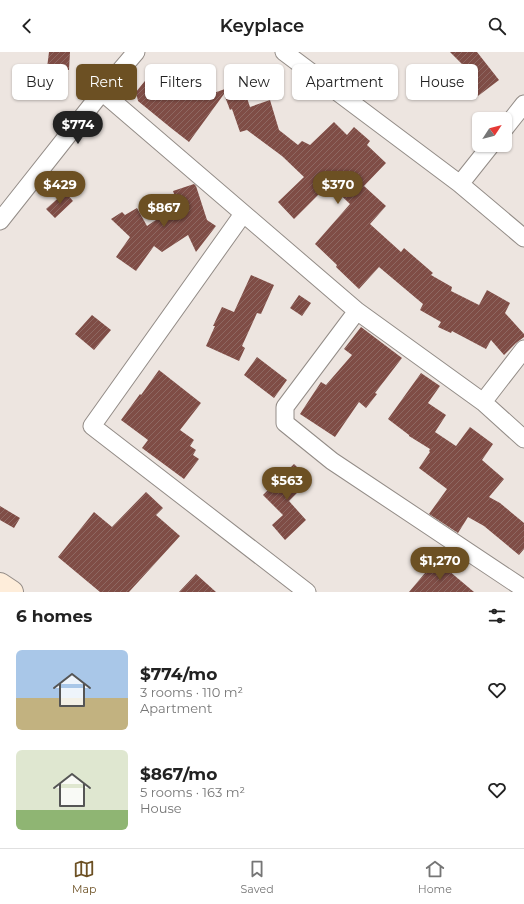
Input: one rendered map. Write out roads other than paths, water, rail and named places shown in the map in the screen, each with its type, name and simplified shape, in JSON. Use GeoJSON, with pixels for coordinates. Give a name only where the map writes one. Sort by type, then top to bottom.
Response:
{"type":"FeatureCollection","features":[{"type":"Feature","properties":{"kind":"main road"},"geometry":{"type":"LineString","coordinates":[[0,584],[12,592]]}},
{"type":"Feature","properties":{"kind":"street"},"geometry":{"type":"LineString","coordinates":[[126,64],[136,52]]}},
{"type":"Feature","properties":{"kind":"street"},"geometry":{"type":"LineString","coordinates":[[284,52],[460,184],[524,238]]}},
{"type":"Feature","properties":{"kind":"street"},"geometry":{"type":"LineString","coordinates":[[0,221],[96,100]]}},
{"type":"Feature","properties":{"kind":"street"},"geometry":{"type":"LineString","coordinates":[[111,100],[357,311],[483,402],[524,439]]}},
{"type":"Feature","properties":{"kind":"street"},"geometry":{"type":"LineString","coordinates":[[512,119],[524,104]]}},
{"type":"Feature","properties":{"kind":"street"},"geometry":{"type":"LineString","coordinates":[[460,184],[485,152]]}},
{"type":"Feature","properties":{"kind":"street"},"geometry":{"type":"LineString","coordinates":[[244,214],[92,426],[307,592]]}},
{"type":"Feature","properties":{"kind":"street"},"geometry":{"type":"LineString","coordinates":[[357,311],[285,407],[285,423],[332,461],[524,589]]}},
{"type":"Feature","properties":{"kind":"street"},"geometry":{"type":"LineString","coordinates":[[483,402],[524,349]]}}]}
